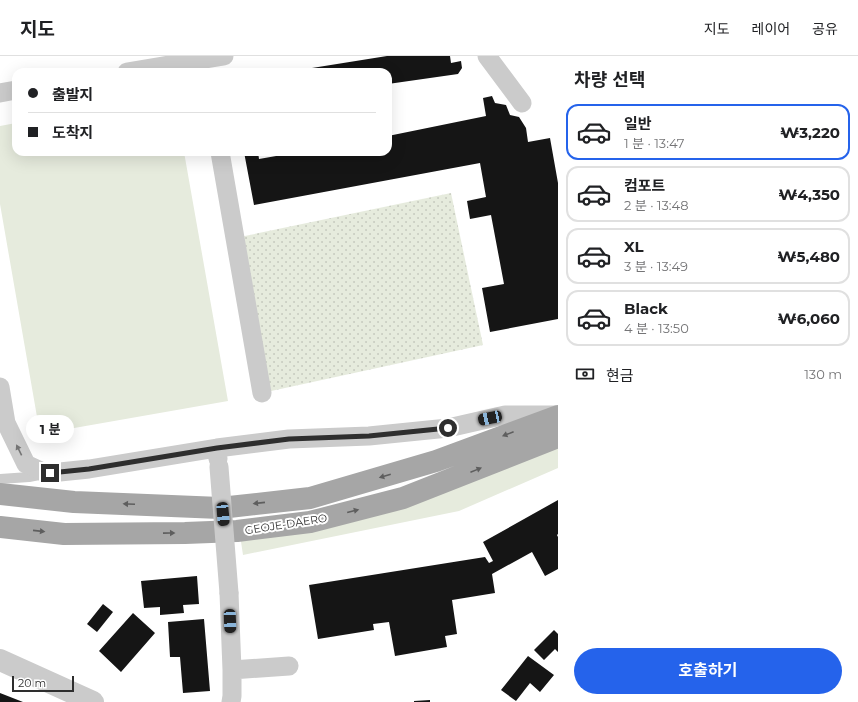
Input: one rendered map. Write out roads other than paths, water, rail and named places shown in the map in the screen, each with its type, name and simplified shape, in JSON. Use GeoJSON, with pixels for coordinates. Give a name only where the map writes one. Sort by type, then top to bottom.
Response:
{"type":"FeatureCollection","features":[{"type":"Feature","properties":{"kind":"main road","name":"GEOJE-DAERO"},"geometry":{"type":"LineString","coordinates":[[0,494],[74,502],[220,508],[310,498],[436,461],[558,416]]}},
{"type":"Feature","properties":{"kind":"main road","name":"GEOJE-DAERO"},"geometry":{"type":"LineString","coordinates":[[0,527],[64,534],[185,533],[237,531],[310,522],[403,498],[558,437]]}},
{"type":"Feature","properties":{"kind":"street"},"geometry":{"type":"LineString","coordinates":[[179,68],[205,66],[224,56]]}},
{"type":"Feature","properties":{"kind":"street"},"geometry":{"type":"LineString","coordinates":[[487,56],[522,103]]}},
{"type":"Feature","properties":{"kind":"street"},"geometry":{"type":"LineString","coordinates":[[0,93],[12,91]]}},
{"type":"Feature","properties":{"kind":"street"},"geometry":{"type":"LineString","coordinates":[[221,156],[262,393]]}},
{"type":"Feature","properties":{"kind":"street"},"geometry":{"type":"LineString","coordinates":[[0,387],[3,430],[26,464],[43,472],[50,473],[89,469],[217,448],[289,439],[369,436],[440,428],[505,415],[558,416]]}},
{"type":"Feature","properties":{"kind":"street"},"geometry":{"type":"LineString","coordinates":[[217,448],[229,592],[232,676],[231,702]]}},
{"type":"Feature","properties":{"kind":"street"},"geometry":{"type":"LineString","coordinates":[[0,660],[93,702]]}},
{"type":"Feature","properties":{"kind":"street"},"geometry":{"type":"LineString","coordinates":[[232,676],[289,666]]}},
{"type":"Feature","properties":{"kind":"lane"},"geometry":{"type":"LineString","coordinates":[[0,479],[29,477],[50,473]]}},
{"type":"Feature","properties":{"kind":"lane"},"geometry":{"type":"LineString","coordinates":[[232,676],[238,702]]}}]}
